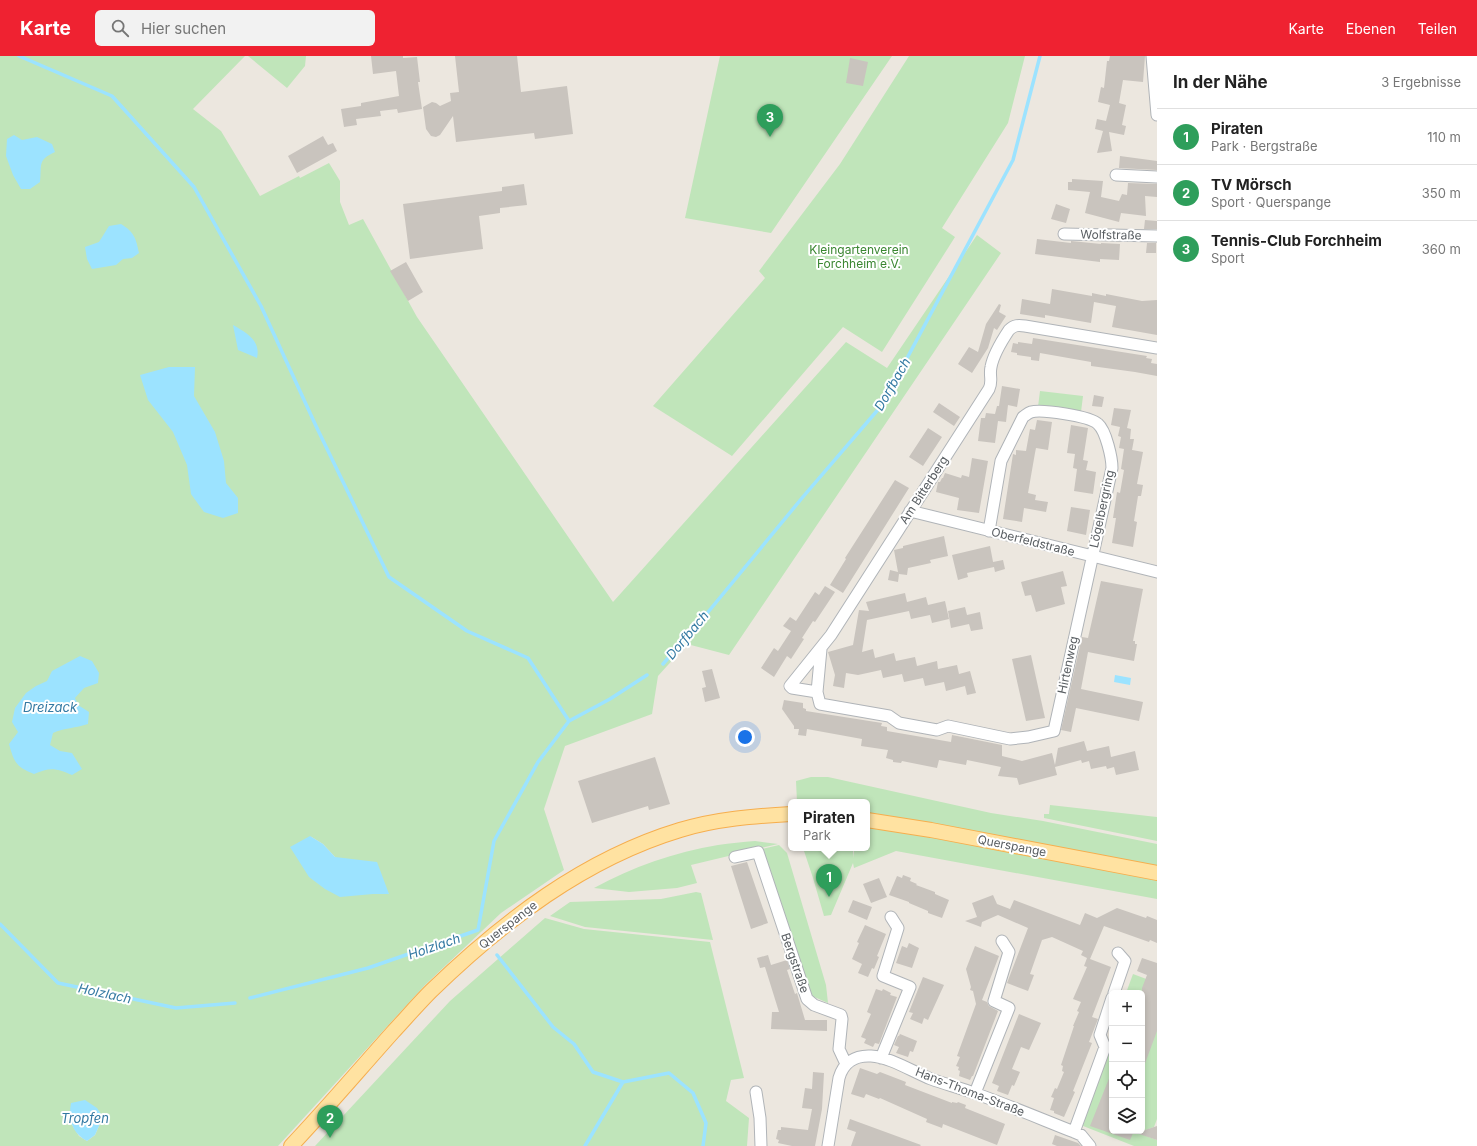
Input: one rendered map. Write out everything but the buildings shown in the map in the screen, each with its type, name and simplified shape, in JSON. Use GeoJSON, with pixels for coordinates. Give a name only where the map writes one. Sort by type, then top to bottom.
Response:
{"type":"FeatureCollection","features":[{"type":"Feature","properties":{"kind":"main road","name":"Querspange"},"geometry":{"type":"LineString","coordinates":[[291,1146],[430,992],[512,920],[552,891],[594,866],[636,846],[681,830],[731,819],[788,814]]}},
{"type":"Feature","properties":{"kind":"main road","name":"Querspange"},"geometry":{"type":"LineString","coordinates":[[870,820],[931,830],[1157,873]]}},
{"type":"Feature","properties":{"kind":"street"},"geometry":{"type":"LineString","coordinates":[[1152,56],[1157,115]]}},
{"type":"Feature","properties":{"kind":"street"},"geometry":{"type":"LineString","coordinates":[[1116,175],[1157,177]]}},
{"type":"Feature","properties":{"kind":"street","name":"Wolfstraße"},"geometry":{"type":"LineString","coordinates":[[1064,234],[1157,236]]}},
{"type":"Feature","properties":{"kind":"street","name":"Am Bitterberg"},"geometry":{"type":"LineString","coordinates":[[821,649],[817,692],[792,688],[790,686],[821,649],[988,389],[992,380],[990,372],[992,363],[1006,334],[1013,326],[1025,326],[1157,348]]}},
{"type":"Feature","properties":{"kind":"street","name":"Lögelbergring"},"geometry":{"type":"LineString","coordinates":[[989,531],[1001,461],[1023,417],[1029,412],[1036,411],[1088,418],[1100,425],[1112,463],[1092,556]]}},
{"type":"Feature","properties":{"kind":"street","name":"Oberfeldstraße"},"geometry":{"type":"LineString","coordinates":[[910,511],[1157,572]]}},
{"type":"Feature","properties":{"kind":"street","name":"Hirtenweg"},"geometry":{"type":"LineString","coordinates":[[817,692],[820,704],[889,716],[899,723],[937,730],[948,726],[1010,738],[1028,737],[1054,731],[1092,556]]}},
{"type":"Feature","properties":{"kind":"street","name":"Bergstraße"},"geometry":{"type":"LineString","coordinates":[[735,857],[758,852],[807,999],[814,1005],[841,1014],[842,1019],[839,1049],[846,1064]]}},
{"type":"Feature","properties":{"kind":"street"},"geometry":{"type":"LineString","coordinates":[[881,1058],[910,987],[883,976],[898,928],[891,917]]}},
{"type":"Feature","properties":{"kind":"street"},"geometry":{"type":"LineString","coordinates":[[975,1093],[1009,1008],[994,1001],[1009,952],[1002,941]]}},
{"type":"Feature","properties":{"kind":"street"},"geometry":{"type":"LineString","coordinates":[[1115,990],[1125,961],[1118,953]]}},
{"type":"Feature","properties":{"kind":"street"},"geometry":{"type":"LineString","coordinates":[[1074,1132],[1105,1047],[1100,1035],[1109,1007]]}},
{"type":"Feature","properties":{"kind":"street","name":"Hans-Thoma-Straße"},"geometry":{"type":"LineString","coordinates":[[846,1064],[859,1057],[870,1056],[881,1058],[931,1079],[975,1093],[1074,1132],[1081,1135],[1090,1146]]}},
{"type":"Feature","properties":{"kind":"street"},"geometry":{"type":"LineString","coordinates":[[828,1146],[838,1078],[841,1070],[846,1064]]}},
{"type":"Feature","properties":{"kind":"street"},"geometry":{"type":"LineString","coordinates":[[756,1092],[760,1118],[761,1146]]}},
{"type":"Feature","properties":{"kind":"green space"},"geometry":{"type":"Polygon","coordinates":[[[0,56],[245,56],[193,109],[221,131],[260,196],[299,176],[300,178],[329,163],[340,181],[340,202],[349,225],[363,219],[417,317],[613,602],[846,342],[887,368],[977,235],[1001,253],[729,655],[687,644],[658,676],[652,714],[565,746],[544,809],[564,870],[501,913],[425,985],[278,1146],[0,1146],[0,56]],[[310,836],[373,894],[389,894],[335,857],[323,844],[310,836]],[[103,1117],[72,1125],[79,1136],[87,1141],[95,1135],[103,1117]]]}},
{"type":"Feature","properties":{"kind":"green space"},"geometry":{"type":"Polygon","coordinates":[[[248,56],[306,56],[305,66],[287,88],[248,56]]]}},
{"type":"Feature","properties":{"kind":"green space"},"geometry":{"type":"Polygon","coordinates":[[[720,56],[892,56],[771,233],[685,218],[720,56]]]}},
{"type":"Feature","properties":{"kind":"green space","name":"Kleingartenverein Forchheim e.V."},"geometry":{"type":"Polygon","coordinates":[[[909,56],[1025,56],[1008,123],[942,228],[955,237],[882,352],[843,327],[732,456],[653,406],[765,278],[759,271],[840,164],[909,56]]]}},
{"type":"Feature","properties":{"kind":"green space"},"geometry":{"type":"Polygon","coordinates":[[[1040,391],[1083,396],[1081,412],[1038,407],[1040,391]]]}},
{"type":"Feature","properties":{"kind":"green space"},"geometry":{"type":"Polygon","coordinates":[[[811,777],[828,777],[991,813],[1043,821],[1157,844],[1157,866],[870,815],[870,799],[797,799],[796,781],[811,777]]]}},
{"type":"Feature","properties":{"kind":"green space"},"geometry":{"type":"Polygon","coordinates":[[[1050,805],[1157,817],[1157,841],[1044,818],[1044,814],[1049,814],[1050,805]]]}},
{"type":"Feature","properties":{"kind":"green space"},"geometry":{"type":"Polygon","coordinates":[[[870,826],[1157,878],[1157,899],[896,851],[854,868],[853,863],[831,915],[824,916],[804,851],[853,851],[854,858],[854,851],[870,851],[870,826]]]}},
{"type":"Feature","properties":{"kind":"green space"},"geometry":{"type":"Polygon","coordinates":[[[755,841],[778,844],[691,865],[697,883],[677,888],[629,892],[594,888],[623,873],[670,856],[718,845],[755,841]]]}},
{"type":"Feature","properties":{"kind":"green space"},"geometry":{"type":"Polygon","coordinates":[[[779,845],[787,853],[826,985],[828,1003],[812,996],[762,849],[779,845]]]}},
{"type":"Feature","properties":{"kind":"green space"},"geometry":{"type":"Polygon","coordinates":[[[696,892],[701,893],[713,940],[585,927],[550,916],[570,902],[661,899],[696,892]]]}},
{"type":"Feature","properties":{"kind":"green space"},"geometry":{"type":"Polygon","coordinates":[[[545,918],[584,929],[710,942],[744,1078],[731,1080],[726,1101],[749,1118],[747,1146],[315,1146],[450,1001],[545,918]]]}},
{"type":"Feature","properties":{"kind":"green space"},"geometry":{"type":"Polygon","coordinates":[[[1133,974],[1157,983],[1157,1119],[1154,1127],[1145,1130],[1145,990],[1127,990],[1133,974]]]}},
{"type":"Feature","properties":{"kind":"green space"},"geometry":{"type":"Polygon","coordinates":[[[1109,1040],[1109,1134],[1141,1134],[1157,1140],[1157,1146],[1134,1146],[1078,1124],[1109,1040]]]}},
{"type":"Feature","properties":{"kind":"water"},"geometry":{"type":"Polygon","coordinates":[[[14,135],[22,140],[37,137],[52,144],[55,152],[45,158],[41,167],[40,182],[30,189],[21,189],[13,175],[6,156],[7,139],[14,135]]]}},
{"type":"Feature","properties":{"kind":"water"},"geometry":{"type":"Polygon","coordinates":[[[121,224],[134,236],[139,253],[132,258],[123,259],[116,265],[92,269],[87,259],[85,247],[99,242],[109,226],[121,224]]]}},
{"type":"Feature","properties":{"kind":"water"},"geometry":{"type":"Polygon","coordinates":[[[233,325],[248,334],[255,342],[258,352],[257,358],[238,350],[233,325]]]}},
{"type":"Feature","properties":{"kind":"water"},"geometry":{"type":"Polygon","coordinates":[[[169,367],[195,367],[194,396],[215,432],[224,461],[226,483],[238,498],[238,513],[223,518],[204,512],[191,494],[187,465],[173,432],[148,400],[140,375],[169,367]]]}},
{"type":"Feature","properties":{"kind":"water","name":"Dreizack"},"geometry":{"type":"Polygon","coordinates":[[[80,656],[92,661],[99,673],[98,683],[84,688],[75,698],[78,705],[89,712],[88,724],[53,733],[50,745],[60,751],[72,753],[82,769],[72,775],[53,769],[44,770],[34,774],[23,769],[14,760],[9,744],[18,732],[12,722],[15,708],[26,693],[47,681],[52,671],[80,656]]]}},
{"type":"Feature","properties":{"kind":"water"},"geometry":{"type":"Polygon","coordinates":[[[1115,675],[1131,678],[1130,685],[1114,682],[1115,675]]]}},
{"type":"Feature","properties":{"kind":"water"},"geometry":{"type":"Polygon","coordinates":[[[310,836],[323,844],[335,857],[377,862],[389,894],[340,897],[325,889],[309,877],[290,847],[310,836]]]}},
{"type":"Feature","properties":{"kind":"water","name":"Tropfen"},"geometry":{"type":"Polygon","coordinates":[[[85,1100],[97,1108],[103,1117],[95,1135],[87,1141],[75,1130],[72,1125],[70,1115],[71,1103],[85,1100]]]}},
{"type":"Feature","properties":{"kind":"waterway"},"geometry":{"type":"LineString","coordinates":[[19,56],[112,96],[194,187],[261,306],[316,426],[389,577],[467,631],[528,658],[569,721]]}},
{"type":"Feature","properties":{"kind":"waterway","name":"Dorfbach"},"geometry":{"type":"LineString","coordinates":[[663,664],[882,405],[1013,160],[1040,56]]}},
{"type":"Feature","properties":{"kind":"waterway"},"geometry":{"type":"LineString","coordinates":[[250,998],[368,968],[478,930],[494,841],[538,762],[569,721],[610,699],[647,675]]}},
{"type":"Feature","properties":{"kind":"waterway","name":"Holzlach"},"geometry":{"type":"LineString","coordinates":[[0,924],[58,983],[176,1008],[235,1003]]}},
{"type":"Feature","properties":{"kind":"waterway"},"geometry":{"type":"LineString","coordinates":[[497,955],[553,1027],[574,1044],[593,1072],[623,1082],[669,1073],[693,1093],[706,1123],[703,1146]]}},
{"type":"Feature","properties":{"kind":"waterway"},"geometry":{"type":"LineString","coordinates":[[585,1146],[623,1082]]}},
{"type":"Feature","properties":{"kind":"place","name":"Tennis-Club Forchheim"},"geometry":{"type":"Point","coordinates":[770,137]}},
{"type":"Feature","properties":{"kind":"place","name":"Piraten"},"geometry":{"type":"Point","coordinates":[829,897]}},
{"type":"Feature","properties":{"kind":"place","name":"TV Mörsch"},"geometry":{"type":"Point","coordinates":[330,1138]}}]}
